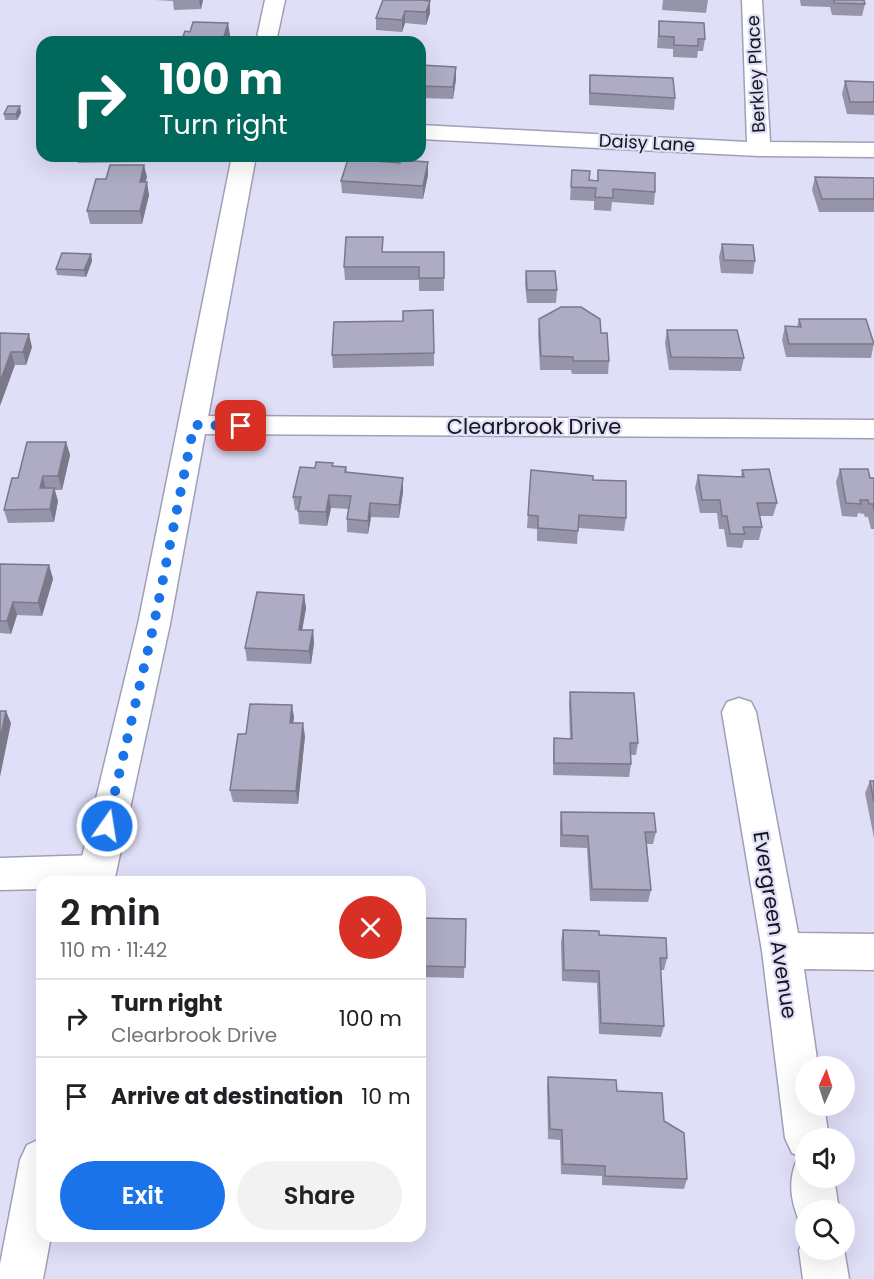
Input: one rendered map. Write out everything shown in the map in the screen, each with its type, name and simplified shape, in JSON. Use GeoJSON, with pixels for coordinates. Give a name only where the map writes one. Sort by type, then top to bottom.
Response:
{"type":"FeatureCollection","features":[{"type":"Feature","properties":{"kind":"street"},"geometry":{"type":"LineString","coordinates":[[267,36],[275,0]]}},
{"type":"Feature","properties":{"kind":"street","name":"Berkley Place"},"geometry":{"type":"LineString","coordinates":[[752,0],[759,149]]}},
{"type":"Feature","properties":{"kind":"street","name":"Daisy Lane"},"geometry":{"type":"LineString","coordinates":[[426,132],[759,149],[874,150]]}},
{"type":"Feature","properties":{"kind":"street"},"geometry":{"type":"LineString","coordinates":[[0,874],[96,876],[154,624],[243,162]]}},
{"type":"Feature","properties":{"kind":"street","name":"Clearbrook Drive"},"geometry":{"type":"LineString","coordinates":[[194,425],[874,429]]}},
{"type":"Feature","properties":{"kind":"street","name":"Evergreen Avenue"},"geometry":{"type":"LineString","coordinates":[[739,712],[782,951],[806,1128]]}},
{"type":"Feature","properties":{"kind":"street"},"geometry":{"type":"LineString","coordinates":[[782,951],[874,952]]}},
{"type":"Feature","properties":{"kind":"street"},"geometry":{"type":"LineString","coordinates":[[20,1279],[36,1192]]}},
{"type":"Feature","properties":{"kind":"street"},"geometry":{"type":"LineString","coordinates":[[823,1260],[826,1279]]}},
{"type":"Feature","properties":{"kind":"building"},"geometry":{"type":"Polygon","coordinates":[[[383,0],[430,1],[426,12],[405,11],[402,20],[376,18],[383,0]]]}},
{"type":"Feature","properties":{"kind":"building"},"geometry":{"type":"Polygon","coordinates":[[[834,0],[864,0],[865,4],[834,3],[834,0]]]}},
{"type":"Feature","properties":{"kind":"building"},"geometry":{"type":"Polygon","coordinates":[[[659,21],[704,23],[705,39],[698,39],[698,46],[674,45],[674,37],[659,36],[659,21]]]}},
{"type":"Feature","properties":{"kind":"building"},"geometry":{"type":"Polygon","coordinates":[[[193,22],[228,23],[224,36],[183,36],[185,31],[190,32],[193,22]]]}},
{"type":"Feature","properties":{"kind":"building"},"geometry":{"type":"Polygon","coordinates":[[[426,65],[456,67],[453,87],[426,86],[426,65]]]}},
{"type":"Feature","properties":{"kind":"building"},"geometry":{"type":"Polygon","coordinates":[[[590,75],[673,78],[675,98],[590,93],[590,75]]]}},
{"type":"Feature","properties":{"kind":"building"},"geometry":{"type":"Polygon","coordinates":[[[845,81],[874,82],[874,102],[850,102],[845,81]]]}},
{"type":"Feature","properties":{"kind":"building"},"geometry":{"type":"Polygon","coordinates":[[[8,106],[20,106],[16,114],[4,114],[8,106]]]}},
{"type":"Feature","properties":{"kind":"building"},"geometry":{"type":"Polygon","coordinates":[[[347,162],[428,162],[423,186],[341,181],[347,162]]]}},
{"type":"Feature","properties":{"kind":"building"},"geometry":{"type":"Polygon","coordinates":[[[110,165],[144,165],[140,182],[147,182],[140,211],[87,211],[96,179],[106,179],[110,165]]]}},
{"type":"Feature","properties":{"kind":"building"},"geometry":{"type":"Polygon","coordinates":[[[572,170],[590,171],[589,180],[598,181],[598,170],[655,173],[655,192],[613,189],[613,198],[595,197],[596,188],[571,187],[572,170]]]}},
{"type":"Feature","properties":{"kind":"building"},"geometry":{"type":"Polygon","coordinates":[[[815,177],[874,178],[874,199],[822,199],[815,177]]]}},
{"type":"Feature","properties":{"kind":"building"},"geometry":{"type":"Polygon","coordinates":[[[346,237],[383,237],[382,252],[444,252],[444,278],[419,278],[419,267],[344,267],[346,237]]]}},
{"type":"Feature","properties":{"kind":"building"},"geometry":{"type":"Polygon","coordinates":[[[722,244],[753,245],[755,261],[724,260],[722,244]]]}},
{"type":"Feature","properties":{"kind":"building"},"geometry":{"type":"Polygon","coordinates":[[[62,253],[91,254],[84,270],[56,269],[62,253]]]}},
{"type":"Feature","properties":{"kind":"building"},"geometry":{"type":"Polygon","coordinates":[[[526,271],[555,271],[557,290],[527,290],[526,271]]]}},
{"type":"Feature","properties":{"kind":"building"},"geometry":{"type":"Polygon","coordinates":[[[561,307],[581,307],[600,319],[601,333],[607,333],[609,361],[573,361],[573,357],[541,356],[539,319],[561,307]]]}},
{"type":"Feature","properties":{"kind":"building"},"geometry":{"type":"Polygon","coordinates":[[[433,310],[434,353],[332,355],[334,322],[403,321],[403,311],[433,310]]]}},
{"type":"Feature","properties":{"kind":"building"},"geometry":{"type":"Polygon","coordinates":[[[799,319],[866,319],[874,344],[789,344],[785,326],[801,327],[799,319]]]}},
{"type":"Feature","properties":{"kind":"building"},"geometry":{"type":"Polygon","coordinates":[[[667,330],[737,330],[744,358],[671,357],[667,330]]]}},
{"type":"Feature","properties":{"kind":"building"},"geometry":{"type":"Polygon","coordinates":[[[0,333],[29,334],[23,352],[11,352],[0,382],[0,333]]]}},
{"type":"Feature","properties":{"kind":"building"},"geometry":{"type":"Polygon","coordinates":[[[27,442],[66,442],[58,476],[43,476],[40,488],[54,488],[50,509],[4,510],[12,478],[18,478],[27,442]]]}},
{"type":"Feature","properties":{"kind":"building"},"geometry":{"type":"Polygon","coordinates":[[[316,462],[333,463],[332,466],[346,467],[345,472],[403,478],[399,505],[370,503],[368,521],[347,519],[351,496],[329,495],[326,512],[298,511],[301,497],[293,497],[300,467],[315,468],[316,462]]]}},
{"type":"Feature","properties":{"kind":"building"},"geometry":{"type":"Polygon","coordinates":[[[769,469],[777,503],[757,503],[762,527],[743,527],[745,534],[730,534],[727,516],[722,516],[720,500],[702,500],[698,475],[744,477],[742,470],[769,469]]]}},
{"type":"Feature","properties":{"kind":"building"},"geometry":{"type":"Polygon","coordinates":[[[840,469],[868,469],[870,478],[874,478],[874,511],[873,504],[869,504],[868,500],[860,500],[861,504],[846,503],[840,469]]]}},
{"type":"Feature","properties":{"kind":"building"},"geometry":{"type":"Polygon","coordinates":[[[531,470],[593,476],[593,480],[626,481],[626,518],[579,515],[578,531],[538,528],[538,516],[528,515],[531,470]]]}},
{"type":"Feature","properties":{"kind":"building"},"geometry":{"type":"Polygon","coordinates":[[[0,564],[49,565],[38,603],[13,602],[7,621],[0,621],[0,564]]]}},
{"type":"Feature","properties":{"kind":"building"},"geometry":{"type":"Polygon","coordinates":[[[257,592],[304,595],[299,630],[313,630],[309,651],[245,648],[257,592]]]}},
{"type":"Feature","properties":{"kind":"building"},"geometry":{"type":"Polygon","coordinates":[[[570,692],[634,693],[638,743],[630,743],[631,764],[554,763],[554,738],[572,739],[570,692]]]}},
{"type":"Feature","properties":{"kind":"building"},"geometry":{"type":"Polygon","coordinates":[[[250,704],[292,705],[290,723],[303,723],[296,791],[230,790],[238,734],[246,734],[250,704]]]}},
{"type":"Feature","properties":{"kind":"building"},"geometry":{"type":"Polygon","coordinates":[[[0,711],[6,711],[0,740],[0,711]]]}},
{"type":"Feature","properties":{"kind":"building"},"geometry":{"type":"Polygon","coordinates":[[[870,781],[874,781],[874,802],[870,781]]]}},
{"type":"Feature","properties":{"kind":"building"},"geometry":{"type":"Polygon","coordinates":[[[561,812],[654,813],[656,832],[645,832],[651,890],[592,889],[588,836],[562,835],[561,812]]]}},
{"type":"Feature","properties":{"kind":"building"},"geometry":{"type":"Polygon","coordinates":[[[426,918],[466,919],[465,967],[426,966],[426,918]]]}},
{"type":"Feature","properties":{"kind":"building"},"geometry":{"type":"Polygon","coordinates":[[[563,930],[599,931],[599,935],[666,938],[667,958],[660,958],[664,1026],[601,1023],[599,971],[564,970],[563,930]]]}},
{"type":"Feature","properties":{"kind":"building"},"geometry":{"type":"Polygon","coordinates":[[[548,1077],[616,1080],[617,1091],[662,1093],[664,1121],[684,1133],[687,1179],[605,1176],[605,1166],[563,1164],[562,1130],[550,1129],[548,1077]]]}},
{"type":"Feature","properties":{"kind":"route"},"geometry":{"type":"LineString","coordinates":[[107,826],[154,624],[194,425],[241,426]]}}]}
